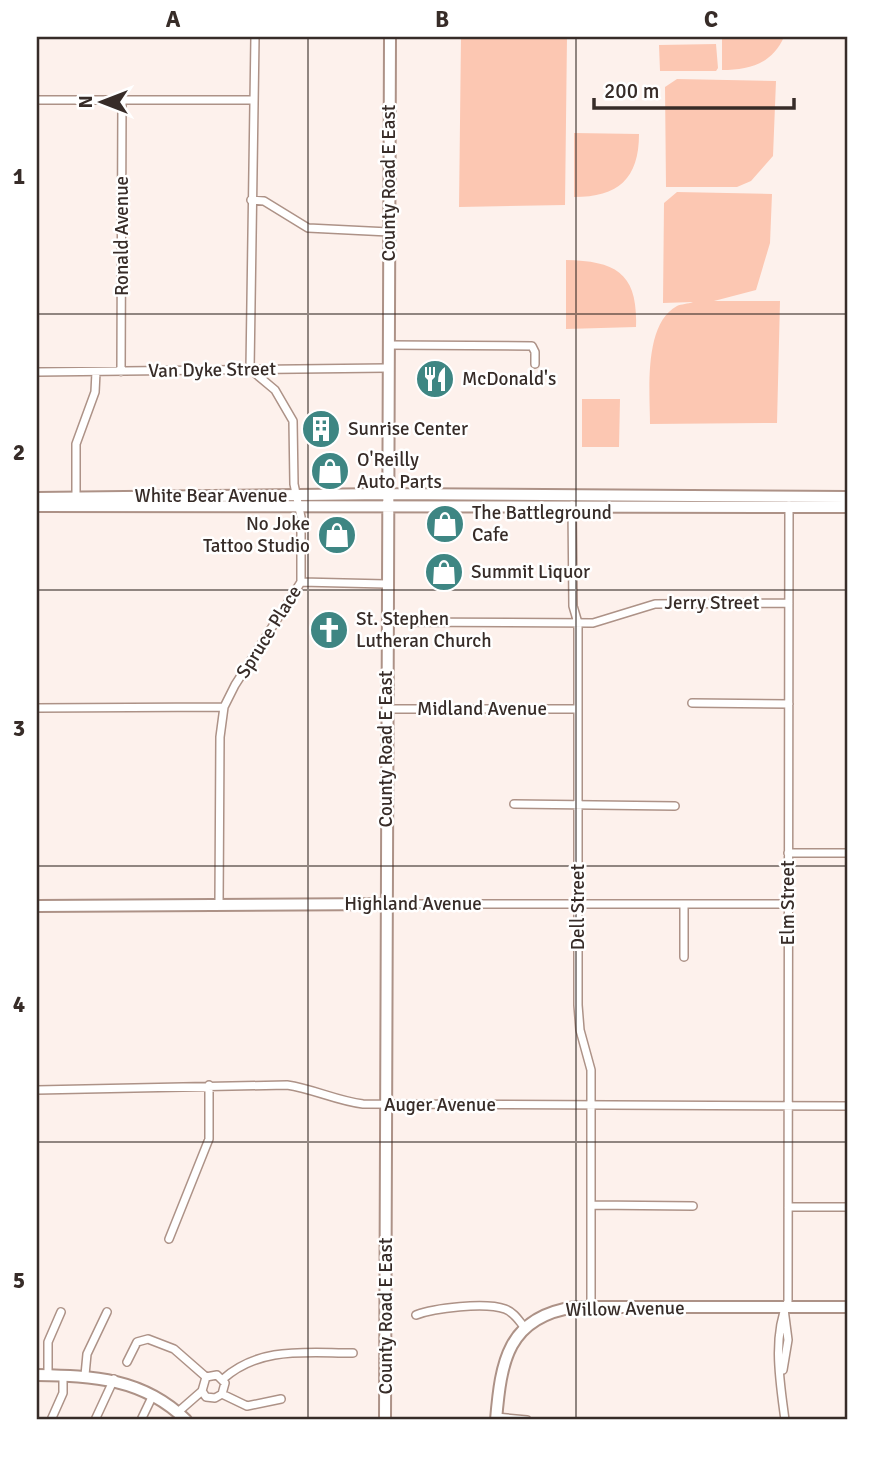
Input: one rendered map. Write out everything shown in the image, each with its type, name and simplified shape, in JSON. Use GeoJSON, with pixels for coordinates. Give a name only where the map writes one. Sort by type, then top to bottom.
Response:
{"type":"FeatureCollection","features":[{"type":"Feature","properties":{"kind":"main road","name":"County Road E East"},"geometry":{"type":"LineString","coordinates":[[385,1420],[390,37]]}},
{"type":"Feature","properties":{"kind":"main road","name":"White Bear Avenue"},"geometry":{"type":"LineString","coordinates":[[387,500],[572,505],[789,502],[847,497]]}},
{"type":"Feature","properties":{"kind":"main road","name":"White Bear Avenue"},"geometry":{"type":"LineString","coordinates":[[37,498],[76,502]]}},
{"type":"Feature","properties":{"kind":"main road","name":"White Bear Avenue"},"geometry":{"type":"LineString","coordinates":[[37,506],[76,502],[387,500],[789,502],[847,507]]}},
{"type":"Feature","properties":{"kind":"main road","name":"Highland Avenue"},"geometry":{"type":"LineString","coordinates":[[37,906],[386,904]]}},
{"type":"Feature","properties":{"kind":"main road","name":"Willow Avenue"},"geometry":{"type":"LineString","coordinates":[[525,1328],[554,1311],[591,1307],[847,1307]]}},
{"type":"Feature","properties":{"kind":"main road"},"geometry":{"type":"LineString","coordinates":[[496,1419],[505,1357],[525,1328]]}},
{"type":"Feature","properties":{"kind":"main road"},"geometry":{"type":"LineString","coordinates":[[43,1375],[85,1375],[114,1379],[153,1395],[182,1416]]}},
{"type":"Feature","properties":{"kind":"street"},"geometry":{"type":"LineString","coordinates":[[250,369],[255,37]]}},
{"type":"Feature","properties":{"kind":"street"},"geometry":{"type":"LineString","coordinates":[[37,100],[253,100]]}},
{"type":"Feature","properties":{"kind":"street","name":"Ronald Avenue"},"geometry":{"type":"LineString","coordinates":[[121,372],[122,100]]}},
{"type":"Feature","properties":{"kind":"street"},"geometry":{"type":"LineString","coordinates":[[251,200],[264,201],[308,228],[389,232]]}},
{"type":"Feature","properties":{"kind":"street"},"geometry":{"type":"LineString","coordinates":[[387,345],[532,346],[536,352],[536,364]]}},
{"type":"Feature","properties":{"kind":"street","name":"Van Dyke Street"},"geometry":{"type":"LineString","coordinates":[[37,372],[387,368]]}},
{"type":"Feature","properties":{"kind":"street","name":"Spruce Place"},"geometry":{"type":"LineString","coordinates":[[219,905],[220,737],[224,707],[235,685],[301,582],[293,421],[275,390],[250,369]]}},
{"type":"Feature","properties":{"kind":"street"},"geometry":{"type":"LineString","coordinates":[[76,502],[76,444],[95,392],[96,372]]}},
{"type":"Feature","properties":{"kind":"street","name":"Elm Street"},"geometry":{"type":"LineString","coordinates":[[785,1420],[780,1388],[788,1340],[784,1308],[788,1301],[789,502]]}},
{"type":"Feature","properties":{"kind":"street","name":"Dell Street"},"geometry":{"type":"LineString","coordinates":[[572,505],[573,607],[578,623],[578,1017],[591,1070],[591,1307]]}},
{"type":"Feature","properties":{"kind":"street"},"geometry":{"type":"LineString","coordinates":[[301,582],[386,584]]}},
{"type":"Feature","properties":{"kind":"street","name":"Jerry Street"},"geometry":{"type":"LineString","coordinates":[[386,622],[578,623],[605,621],[655,604],[789,603]]}},
{"type":"Feature","properties":{"kind":"street"},"geometry":{"type":"LineString","coordinates":[[692,704],[789,704]]}},
{"type":"Feature","properties":{"kind":"street"},"geometry":{"type":"LineString","coordinates":[[37,708],[224,707]]}},
{"type":"Feature","properties":{"kind":"street","name":"Midland Avenue"},"geometry":{"type":"LineString","coordinates":[[386,709],[578,709]]}},
{"type":"Feature","properties":{"kind":"street"},"geometry":{"type":"LineString","coordinates":[[514,804],[675,806]]}},
{"type":"Feature","properties":{"kind":"street"},"geometry":{"type":"LineString","coordinates":[[789,853],[847,853]]}},
{"type":"Feature","properties":{"kind":"street","name":"Highland Avenue"},"geometry":{"type":"LineString","coordinates":[[386,904],[788,904]]}},
{"type":"Feature","properties":{"kind":"street"},"geometry":{"type":"LineString","coordinates":[[684,904],[684,957]]}},
{"type":"Feature","properties":{"kind":"street"},"geometry":{"type":"LineString","coordinates":[[169,1239],[209,1139],[209,1085]]}},
{"type":"Feature","properties":{"kind":"street","name":"Auger Avenue"},"geometry":{"type":"LineString","coordinates":[[37,1090],[287,1085],[310,1088],[344,1102],[386,1104],[847,1106]]}},
{"type":"Feature","properties":{"kind":"street"},"geometry":{"type":"LineString","coordinates":[[592,1206],[693,1206]]}},
{"type":"Feature","properties":{"kind":"street"},"geometry":{"type":"LineString","coordinates":[[788,1207],[847,1207]]}},
{"type":"Feature","properties":{"kind":"street"},"geometry":{"type":"LineString","coordinates":[[416,1315],[433,1308],[498,1307],[514,1315],[525,1328]]}},
{"type":"Feature","properties":{"kind":"street"},"geometry":{"type":"LineString","coordinates":[[43,1375],[48,1342],[61,1312]]}},
{"type":"Feature","properties":{"kind":"street"},"geometry":{"type":"LineString","coordinates":[[85,1375],[87,1354],[107,1312]]}},
{"type":"Feature","properties":{"kind":"street"},"geometry":{"type":"LineString","coordinates":[[127,1362],[137,1342],[148,1339],[174,1349],[206,1377]]}},
{"type":"Feature","properties":{"kind":"street"},"geometry":{"type":"LineString","coordinates":[[223,1379],[258,1357],[274,1353],[353,1353]]}},
{"type":"Feature","properties":{"kind":"street"},"geometry":{"type":"LineString","coordinates":[[206,1377],[214,1374],[223,1379],[225,1386],[222,1394]]}},
{"type":"Feature","properties":{"kind":"street"},"geometry":{"type":"LineString","coordinates":[[51,1420],[63,1393],[63,1375]]}},
{"type":"Feature","properties":{"kind":"street"},"geometry":{"type":"LineString","coordinates":[[182,1416],[202,1391],[206,1377]]}},
{"type":"Feature","properties":{"kind":"street"},"geometry":{"type":"LineString","coordinates":[[95,1420],[114,1379]]}},
{"type":"Feature","properties":{"kind":"street"},"geometry":{"type":"LineString","coordinates":[[202,1391],[210,1398],[222,1394],[247,1406],[281,1399]]}},
{"type":"Feature","properties":{"kind":"street"},"geometry":{"type":"LineString","coordinates":[[141,1420],[153,1395]]}},
{"type":"Feature","properties":{"kind":"street"},"geometry":{"type":"LineString","coordinates":[[496,1419],[527,1420]]}},
{"type":"Feature","properties":{"kind":"shaded area"},"geometry":{"type":"Polygon","coordinates":[[[461,37],[567,37],[565,205],[459,207],[461,37]]]}},
{"type":"Feature","properties":{"kind":"shaded area"},"geometry":{"type":"Polygon","coordinates":[[[722,37],[784,37],[773,54],[759,64],[722,70],[722,37]]]}},
{"type":"Feature","properties":{"kind":"shaded area"},"geometry":{"type":"Polygon","coordinates":[[[716,44],[716,71],[660,71],[659,45],[716,44]]]}},
{"type":"Feature","properties":{"kind":"shaded area"},"geometry":{"type":"Polygon","coordinates":[[[677,79],[776,81],[773,156],[751,181],[737,187],[666,187],[665,87],[677,79]]]}},
{"type":"Feature","properties":{"kind":"shaded area"},"geometry":{"type":"Polygon","coordinates":[[[574,133],[639,134],[638,150],[630,174],[614,189],[574,197],[574,133]]]}},
{"type":"Feature","properties":{"kind":"shaded area"},"geometry":{"type":"Polygon","coordinates":[[[677,192],[772,194],[770,243],[756,290],[714,301],[780,301],[777,423],[650,424],[651,360],[658,328],[666,315],[677,306],[693,302],[663,303],[664,203],[677,192]]]}},
{"type":"Feature","properties":{"kind":"shaded area"},"geometry":{"type":"Polygon","coordinates":[[[566,260],[599,263],[621,274],[633,294],[636,327],[566,329],[566,260]]]}},
{"type":"Feature","properties":{"kind":"shaded area"},"geometry":{"type":"Polygon","coordinates":[[[582,399],[620,399],[619,447],[582,447],[582,399]]]}},
{"type":"Feature","properties":{"kind":"place","name":"McDonald's"},"geometry":{"type":"Point","coordinates":[435,379]}},
{"type":"Feature","properties":{"kind":"place","name":"Sunrise Center"},"geometry":{"type":"Point","coordinates":[321,429]}},
{"type":"Feature","properties":{"kind":"place","name":"O'Reilly Auto Parts"},"geometry":{"type":"Point","coordinates":[330,471]}},
{"type":"Feature","properties":{"kind":"place","name":"The Battleground Cafe"},"geometry":{"type":"Point","coordinates":[445,524]}},
{"type":"Feature","properties":{"kind":"place","name":"No Joke Tattoo Studio"},"geometry":{"type":"Point","coordinates":[337,535]}},
{"type":"Feature","properties":{"kind":"place","name":"Summit Liquor"},"geometry":{"type":"Point","coordinates":[444,572]}},
{"type":"Feature","properties":{"kind":"place","name":"St. Stephen Lutheran Church"},"geometry":{"type":"Point","coordinates":[329,630]}}]}
